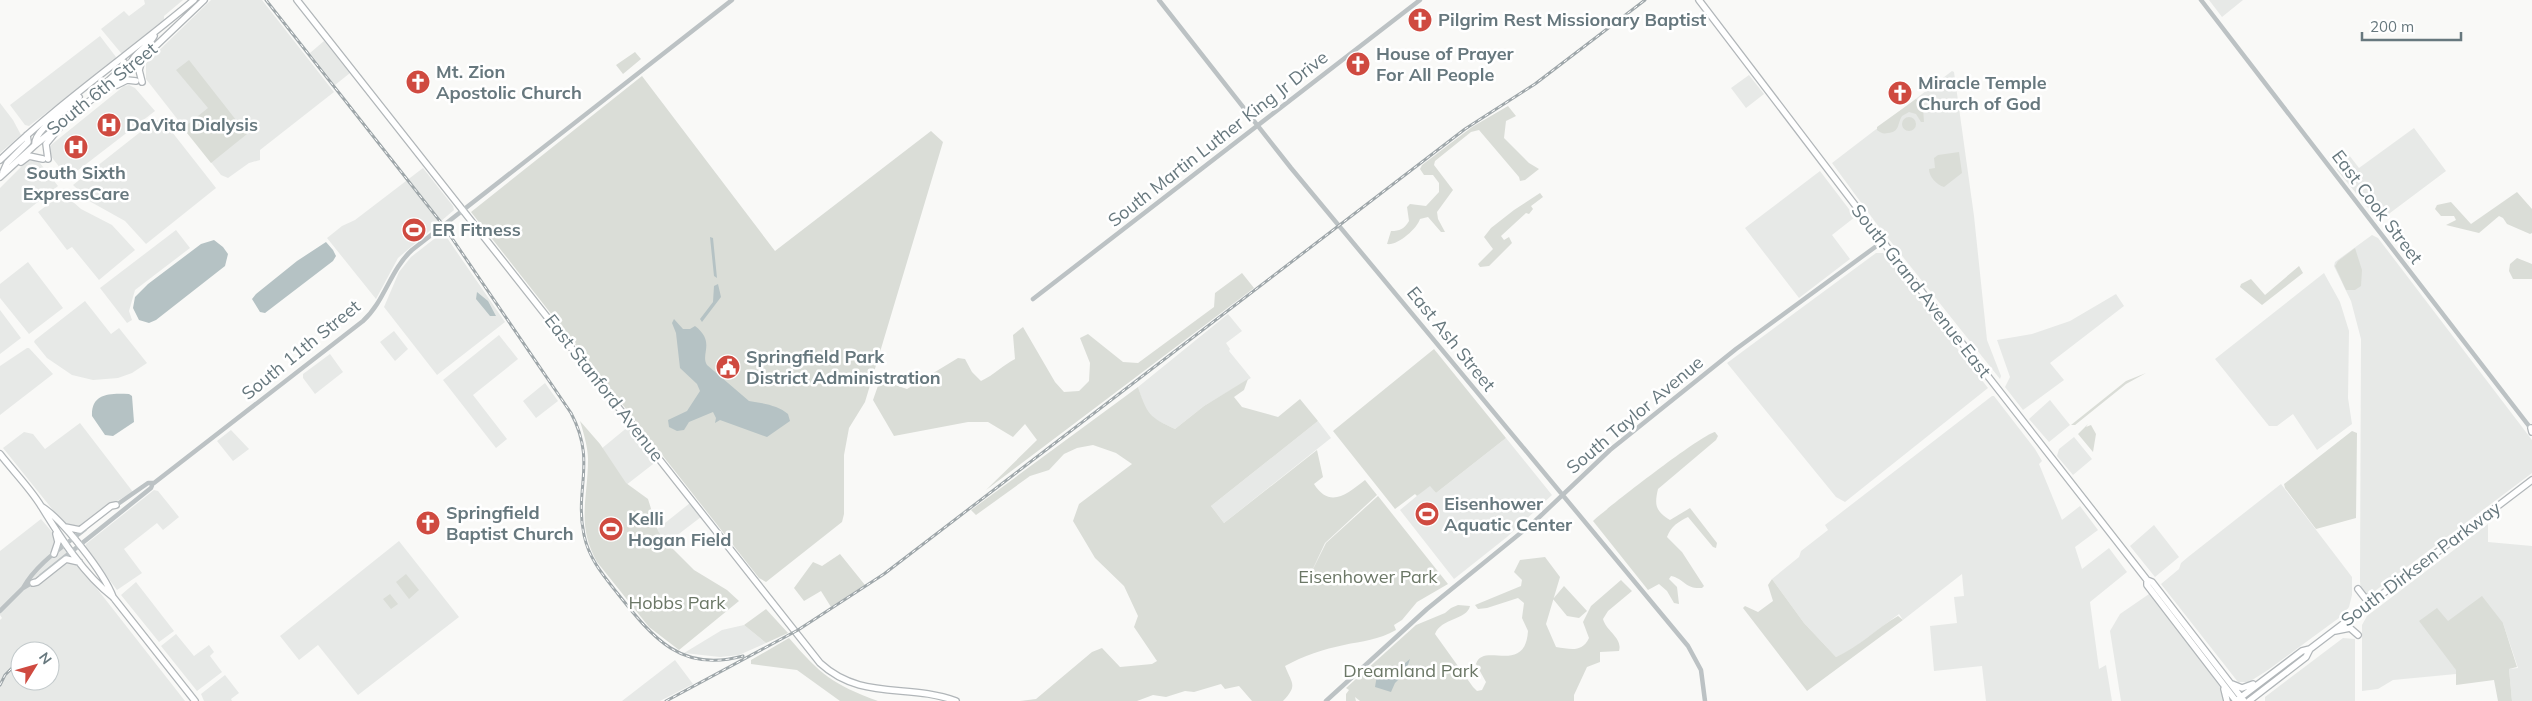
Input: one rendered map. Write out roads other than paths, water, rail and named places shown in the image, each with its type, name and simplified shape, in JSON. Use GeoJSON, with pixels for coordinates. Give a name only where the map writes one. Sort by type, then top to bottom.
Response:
{"type":"FeatureCollection","features":[{"type":"Feature","properties":{"kind":"main road","name":"South 6th Street"},"geometry":{"type":"LineString","coordinates":[[0,160],[194,0]]}},
{"type":"Feature","properties":{"kind":"main road","name":"South 6th Street"},"geometry":{"type":"LineString","coordinates":[[1,176],[66,119],[130,70],[204,0]]}},
{"type":"Feature","properties":{"kind":"main road","name":"East Stanford Avenue"},"geometry":{"type":"LineString","coordinates":[[297,0],[820,663],[842,680],[862,688],[939,696],[956,701]]}},
{"type":"Feature","properties":{"kind":"main road","name":"South Grand Avenue East"},"geometry":{"type":"LineString","coordinates":[[1699,0],[1882,242],[2227,679],[2239,700]]}},
{"type":"Feature","properties":{"kind":"main road"},"geometry":{"type":"LineString","coordinates":[[130,70],[131,60],[146,48],[155,34]]}},
{"type":"Feature","properties":{"kind":"main road"},"geometry":{"type":"LineString","coordinates":[[82,108],[92,104],[123,80],[139,82],[139,68],[144,57]]}},
{"type":"Feature","properties":{"kind":"main road"},"geometry":{"type":"LineString","coordinates":[[95,97],[98,90],[120,71],[124,62]]}},
{"type":"Feature","properties":{"kind":"main road"},"geometry":{"type":"LineString","coordinates":[[35,145],[35,139],[39,131],[70,106],[88,86]]}},
{"type":"Feature","properties":{"kind":"main road"},"geometry":{"type":"LineString","coordinates":[[1,176],[9,173],[29,156],[46,159],[46,144],[66,119]]}},
{"type":"Feature","properties":{"kind":"main road"},"geometry":{"type":"LineString","coordinates":[[1,176],[7,163],[28,142],[28,135]]}},
{"type":"Feature","properties":{"kind":"main road"},"geometry":{"type":"LineString","coordinates":[[0,454],[82,564],[102,589],[113,598],[195,701]]}},
{"type":"Feature","properties":{"kind":"main road","name":"South Dirksen Parkway"},"geometry":{"type":"LineString","coordinates":[[2239,700],[2265,678],[2302,651],[2310,649],[2532,480]]}},
{"type":"Feature","properties":{"kind":"main road"},"geometry":{"type":"LineString","coordinates":[[64,527],[80,530],[111,506],[116,505]]}},
{"type":"Feature","properties":{"kind":"main road"},"geometry":{"type":"LineString","coordinates":[[42,509],[54,515],[64,527],[108,585],[113,598]]}},
{"type":"Feature","properties":{"kind":"main road"},"geometry":{"type":"LineString","coordinates":[[42,509],[44,519],[58,537],[58,545],[54,554]]}},
{"type":"Feature","properties":{"kind":"main road"},"geometry":{"type":"LineString","coordinates":[[32,583],[37,582],[66,559],[73,559],[82,564]]}},
{"type":"Feature","properties":{"kind":"main road","name":"South Grand Avenue East"},"geometry":{"type":"LineString","coordinates":[[2147,580],[2147,586],[2208,665],[2239,700]]}},
{"type":"Feature","properties":{"kind":"main road"},"geometry":{"type":"LineString","coordinates":[[2358,589],[2365,598],[2379,597]]}},
{"type":"Feature","properties":{"kind":"main road"},"geometry":{"type":"LineString","coordinates":[[2333,631],[2350,628],[2358,635]]}},
{"type":"Feature","properties":{"kind":"main road","name":"South Dirksen Parkway"},"geometry":{"type":"LineString","coordinates":[[2248,701],[2306,657],[2310,649]]}},
{"type":"Feature","properties":{"kind":"main road"},"geometry":{"type":"LineString","coordinates":[[2208,665],[2211,673],[2226,693],[2227,701]]}},
{"type":"Feature","properties":{"kind":"main road"},"geometry":{"type":"LineString","coordinates":[[2227,679],[2235,686],[2245,688],[2265,678]]}},
{"type":"Feature","properties":{"kind":"main road"},"geometry":{"type":"LineString","coordinates":[[2257,701],[2261,692]]}},
{"type":"Feature","properties":{"kind":"street","name":"South 11th Street"},"geometry":{"type":"LineString","coordinates":[[23,588],[32,583],[151,488],[153,483],[363,321],[378,304],[397,268],[406,256],[462,210],[732,0]]}},
{"type":"Feature","properties":{"kind":"street","name":"East Ash Street"},"geometry":{"type":"LineString","coordinates":[[1159,0],[1257,126],[1688,646],[1701,670],[1705,701]]}},
{"type":"Feature","properties":{"kind":"street","name":"South Martin Luther King Jr Drive"},"geometry":{"type":"LineString","coordinates":[[1033,299],[1420,0]]}},
{"type":"Feature","properties":{"kind":"street","name":"East Cook Street"},"geometry":{"type":"LineString","coordinates":[[2201,0],[2532,430]]}},
{"type":"Feature","properties":{"kind":"street","name":"South Taylor Avenue"},"geometry":{"type":"LineString","coordinates":[[1326,701],[1421,614],[1520,534],[1605,454],[1727,356],[1882,242]]}},
{"type":"Feature","properties":{"kind":"street","name":"South 11th Street"},"geometry":{"type":"LineString","coordinates":[[0,611],[23,588],[33,573],[54,554],[116,505],[148,483],[153,483]]}},
{"type":"Feature","properties":{"kind":"railway"},"geometry":{"type":"LineString","coordinates":[[266,0],[443,225],[571,413],[579,430],[583,446],[584,475],[581,503],[584,535],[589,552],[602,573],[644,625],[670,648],[702,660],[721,660],[743,656]]}},
{"type":"Feature","properties":{"kind":"railway"},"geometry":{"type":"LineString","coordinates":[[666,701],[798,630],[884,574],[1465,129],[1535,84],[1645,0]]}},
{"type":"Feature","properties":{"kind":"railway"},"geometry":{"type":"LineString","coordinates":[[0,685],[10,670]]}},
{"type":"Feature","properties":{"kind":"place","name":"Pilgrim Rest Missionary Baptist"},"geometry":{"type":"Point","coordinates":[1420,20]}},
{"type":"Feature","properties":{"kind":"place","name":"House of Prayer For All People"},"geometry":{"type":"Point","coordinates":[1358,64]}},
{"type":"Feature","properties":{"kind":"place","name":"Mt. Zion Apostolic Church"},"geometry":{"type":"Point","coordinates":[418,82]}},
{"type":"Feature","properties":{"kind":"place","name":"Miracle Temple Church of God"},"geometry":{"type":"Point","coordinates":[1900,93]}},
{"type":"Feature","properties":{"kind":"place","name":"DaVita Dialysis"},"geometry":{"type":"Point","coordinates":[109,125]}},
{"type":"Feature","properties":{"kind":"place","name":"South Sixth ExpressCare"},"geometry":{"type":"Point","coordinates":[76,147]}},
{"type":"Feature","properties":{"kind":"place","name":"ER Fitness"},"geometry":{"type":"Point","coordinates":[414,230]}},
{"type":"Feature","properties":{"kind":"place","name":"Springfield Park District Administration"},"geometry":{"type":"Point","coordinates":[728,367]}},
{"type":"Feature","properties":{"kind":"place","name":"Eisenhower Aquatic Center"},"geometry":{"type":"Point","coordinates":[1427,514]}},
{"type":"Feature","properties":{"kind":"place","name":"Springfield Baptist Church"},"geometry":{"type":"Point","coordinates":[428,523]}},
{"type":"Feature","properties":{"kind":"place","name":"Kelli Hogan Field"},"geometry":{"type":"Point","coordinates":[611,529]}},
{"type":"Feature","properties":{"kind":"park label","name":"Eisenhower Park"},"geometry":{"type":"Point","coordinates":[1368,577]}},
{"type":"Feature","properties":{"kind":"park label","name":"Hobbs Park"},"geometry":{"type":"Point","coordinates":[677,603]}},
{"type":"Feature","properties":{"kind":"park label","name":"Dreamland Park"},"geometry":{"type":"Point","coordinates":[1411,671]}}]}
